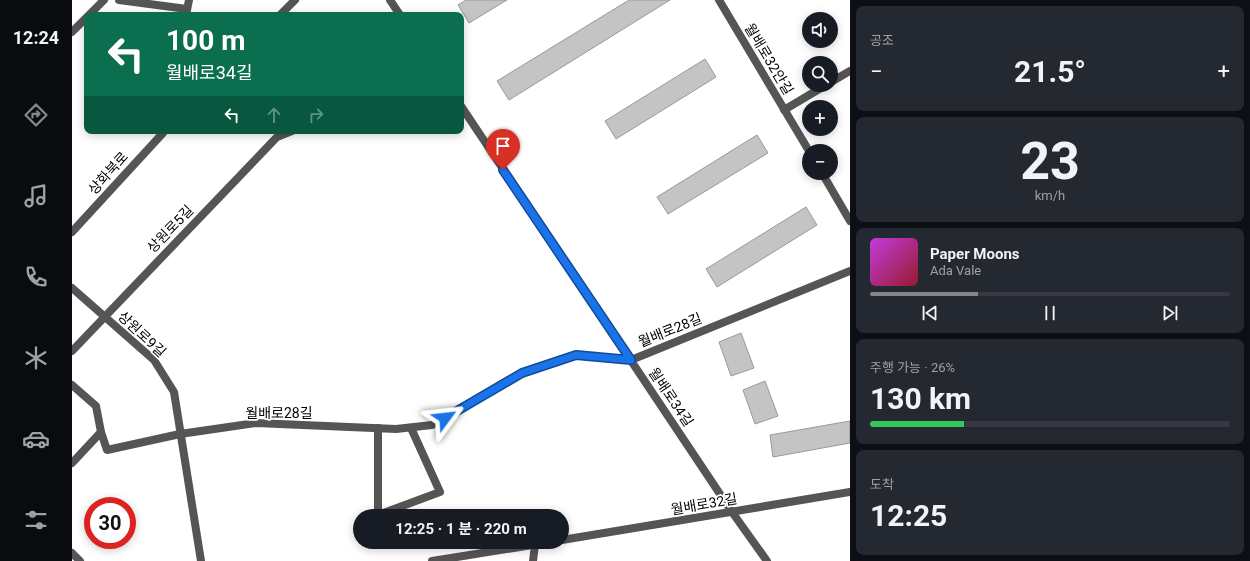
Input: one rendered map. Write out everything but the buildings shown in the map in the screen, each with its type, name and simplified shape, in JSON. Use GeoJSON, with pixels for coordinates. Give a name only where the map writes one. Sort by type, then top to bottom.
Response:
{"type":"FeatureCollection","features":[{"type":"Feature","properties":{"kind":"street"},"geometry":{"type":"LineString","coordinates":[[92,12],[104,0]]}},
{"type":"Feature","properties":{"kind":"street"},"geometry":{"type":"LineString","coordinates":[[118,0],[186,12],[189,0]]}},
{"type":"Feature","properties":{"kind":"street"},"geometry":{"type":"LineString","coordinates":[[283,12],[295,0]]}},
{"type":"Feature","properties":{"kind":"street"},"geometry":{"type":"LineString","coordinates":[[390,0],[398,12]]}},
{"type":"Feature","properties":{"kind":"street","name":"월배로32안길"},"geometry":{"type":"LineString","coordinates":[[720,0],[805,144]]}},
{"type":"Feature","properties":{"kind":"street"},"geometry":{"type":"LineString","coordinates":[[72,32],[84,20]]}},
{"type":"Feature","properties":{"kind":"street"},"geometry":{"type":"LineString","coordinates":[[838,78],[850,71]]}},
{"type":"Feature","properties":{"kind":"street"},"geometry":{"type":"LineString","coordinates":[[784,110],[814,92]]}},
{"type":"Feature","properties":{"kind":"street","name":"월배로34길"},"geometry":{"type":"LineString","coordinates":[[464,110],[732,512],[768,561]]}},
{"type":"Feature","properties":{"kind":"street","name":"상화북로"},"geometry":{"type":"LineString","coordinates":[[72,232],[161,134]]}},
{"type":"Feature","properties":{"kind":"street","name":"상원로5길"},"geometry":{"type":"LineString","coordinates":[[72,351],[277,137],[284,134]]}},
{"type":"Feature","properties":{"kind":"street"},"geometry":{"type":"LineString","coordinates":[[826,180],[850,221]]}},
{"type":"Feature","properties":{"kind":"street","name":"월배로28길"},"geometry":{"type":"LineString","coordinates":[[180,434],[256,423],[396,429],[432,425],[522,373],[576,355],[631,360],[850,271]]}},
{"type":"Feature","properties":{"kind":"street","name":"상원로9길"},"geometry":{"type":"LineString","coordinates":[[72,288],[154,360],[174,392],[201,561]]}},
{"type":"Feature","properties":{"kind":"street"},"geometry":{"type":"LineString","coordinates":[[72,385],[96,406],[101,432],[108,450],[180,434]]}},
{"type":"Feature","properties":{"kind":"street"},"geometry":{"type":"LineString","coordinates":[[378,428],[378,515],[440,492],[411,428]]}},
{"type":"Feature","properties":{"kind":"street"},"geometry":{"type":"LineString","coordinates":[[72,463],[101,432]]}},
{"type":"Feature","properties":{"kind":"street","name":"월배로32길"},"geometry":{"type":"LineString","coordinates":[[569,539],[850,492]]}},
{"type":"Feature","properties":{"kind":"street"},"geometry":{"type":"LineString","coordinates":[[432,561],[509,549]]}},
{"type":"Feature","properties":{"kind":"street"},"geometry":{"type":"LineString","coordinates":[[533,561],[534,549]]}},
{"type":"Feature","properties":{"kind":"street"},"geometry":{"type":"LineString","coordinates":[[72,553],[80,561]]}},
{"type":"Feature","properties":{"kind":"route"},"geometry":{"type":"LineString","coordinates":[[445,418],[522,373],[576,355],[631,360],[503,170]]}}]}
